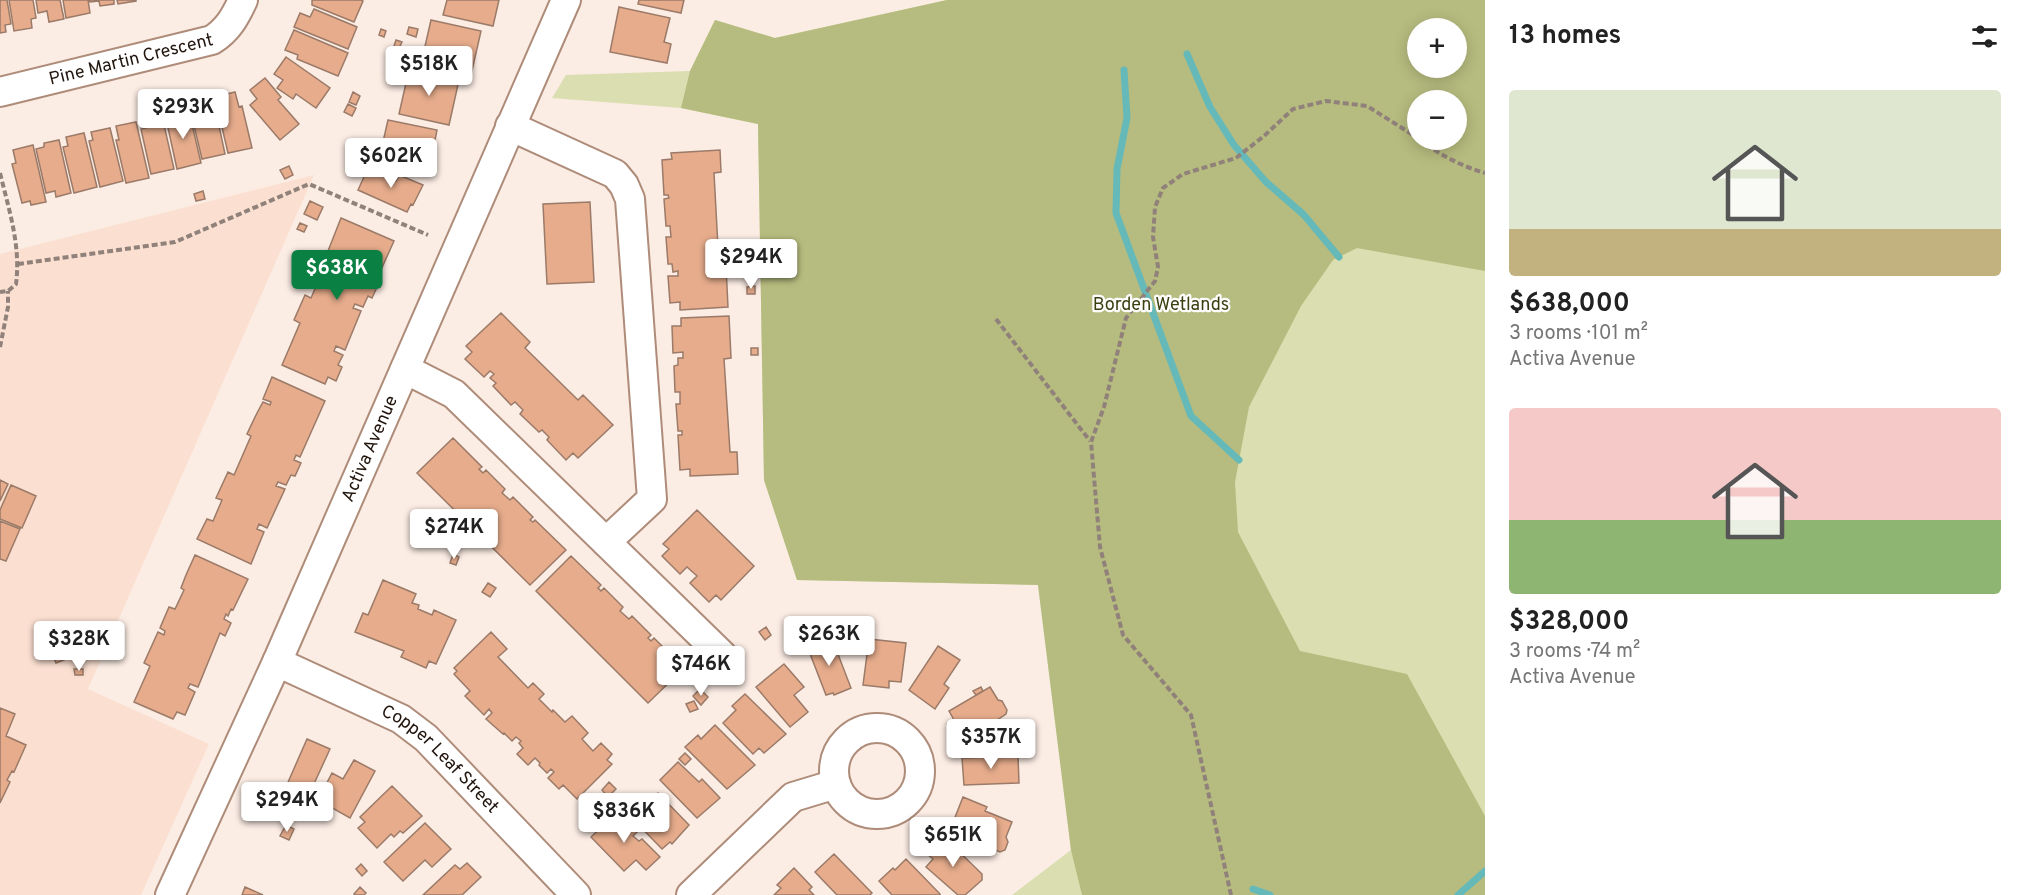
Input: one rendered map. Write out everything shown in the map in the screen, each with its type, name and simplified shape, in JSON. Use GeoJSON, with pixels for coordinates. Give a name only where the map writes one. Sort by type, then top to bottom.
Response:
{"type":"FeatureCollection","features":[{"type":"Feature","properties":{"kind":"street","name":"Pine Martin Crescent"},"geometry":{"type":"LineString","coordinates":[[0,92],[212,40],[230,24],[243,0]]}},
{"type":"Feature","properties":{"kind":"street","name":"Activa Avenue"},"geometry":{"type":"LineString","coordinates":[[170,895],[277,662],[566,0]]}},
{"type":"Feature","properties":{"kind":"street"},"geometry":{"type":"LineString","coordinates":[[510,126],[615,174],[624,185],[630,199],[652,499],[606,542]]}},
{"type":"Feature","properties":{"kind":"street"},"geometry":{"type":"LineString","coordinates":[[405,369],[454,394],[722,655]]}},
{"type":"Feature","properties":{"kind":"street","name":"Copper Leaf Street"},"geometry":{"type":"LineString","coordinates":[[277,662],[401,719],[426,738],[576,895]]}},
{"type":"Feature","properties":{"kind":"street"},"geometry":{"type":"LineString","coordinates":[[691,895],[793,797],[836,784]]}},
{"type":"Feature","properties":{"kind":"path"},"geometry":{"type":"LineString","coordinates":[[1231,895],[1191,715],[1123,634],[1100,547],[1091,442],[1104,407],[1126,318],[1155,281],[1158,267],[1153,237],[1155,207],[1163,188],[1184,174],[1236,158],[1293,109],[1326,101],[1367,106],[1407,132]]}},
{"type":"Feature","properties":{"kind":"path"},"geometry":{"type":"LineString","coordinates":[[1433,150],[1485,173]]}},
{"type":"Feature","properties":{"kind":"path"},"geometry":{"type":"LineString","coordinates":[[0,173],[16,240],[18,264],[16,284],[8,291],[0,292]]}},
{"type":"Feature","properties":{"kind":"path"},"geometry":{"type":"LineString","coordinates":[[18,264],[175,242],[309,184],[428,235]]}},
{"type":"Feature","properties":{"kind":"path"},"geometry":{"type":"LineString","coordinates":[[0,347],[8,307],[8,291]]}},
{"type":"Feature","properties":{"kind":"path"},"geometry":{"type":"LineString","coordinates":[[996,319],[1091,442]]}},
{"type":"Feature","properties":{"kind":"shaded area"},"geometry":{"type":"Polygon","coordinates":[[[314,175],[88,689],[209,744],[141,895],[0,895],[0,254],[314,175]]]}},
{"type":"Feature","properties":{"kind":"green space","name":"Borden Wetlands"},"geometry":{"type":"Polygon","coordinates":[[[947,0],[1485,0],[1485,895],[1012,895],[1071,850],[1038,585],[797,580],[764,480],[758,124],[681,108],[552,98],[566,75],[690,71],[715,20],[775,38],[947,0]]]}},
{"type":"Feature","properties":{"kind":"green space","name":"Borden Wetlands"},"geometry":{"type":"Polygon","coordinates":[[[947,0],[1485,0],[1485,271],[1357,248],[1333,260],[1301,306],[1249,407],[1235,482],[1238,532],[1300,651],[1407,674],[1485,816],[1485,895],[1082,895],[1071,850],[1038,585],[797,580],[764,480],[758,124],[681,108],[690,71],[715,20],[775,38],[947,0]]]}},
{"type":"Feature","properties":{"kind":"building"},"geometry":{"type":"Polygon","coordinates":[[[0,0],[7,0],[11,24],[5,25],[6,32],[0,33],[0,0]]]}},
{"type":"Feature","properties":{"kind":"building"},"geometry":{"type":"Polygon","coordinates":[[[9,0],[33,0],[36,18],[31,19],[32,28],[14,31],[9,0]]]}},
{"type":"Feature","properties":{"kind":"building"},"geometry":{"type":"Polygon","coordinates":[[[36,0],[60,0],[64,19],[49,22],[47,11],[38,13],[36,0]]]}},
{"type":"Feature","properties":{"kind":"building"},"geometry":{"type":"Polygon","coordinates":[[[63,0],[88,0],[90,13],[66,18],[63,0]]]}},
{"type":"Feature","properties":{"kind":"building"},"geometry":{"type":"Polygon","coordinates":[[[89,0],[114,0],[114,4],[100,6],[99,1],[90,2],[89,0]]]}},
{"type":"Feature","properties":{"kind":"building"},"geometry":{"type":"Polygon","coordinates":[[[117,0],[136,0],[136,1],[118,4],[117,0]]]}},
{"type":"Feature","properties":{"kind":"building"},"geometry":{"type":"Polygon","coordinates":[[[312,0],[363,1],[354,22],[312,5],[312,0]]]}},
{"type":"Feature","properties":{"kind":"building"},"geometry":{"type":"Polygon","coordinates":[[[447,0],[499,0],[493,26],[443,15],[447,0]]]}},
{"type":"Feature","properties":{"kind":"building"},"geometry":{"type":"Polygon","coordinates":[[[639,0],[684,0],[681,13],[638,4],[639,0]]]}},
{"type":"Feature","properties":{"kind":"building"},"geometry":{"type":"Polygon","coordinates":[[[619,7],[670,18],[664,42],[671,44],[667,63],[610,52],[619,7]]]}},
{"type":"Feature","properties":{"kind":"building"},"geometry":{"type":"Polygon","coordinates":[[[314,9],[357,27],[348,49],[294,27],[300,13],[310,17],[314,9]]]}},
{"type":"Feature","properties":{"kind":"building"},"geometry":{"type":"Polygon","coordinates":[[[431,20],[481,31],[471,75],[421,64],[431,20]]]}},
{"type":"Feature","properties":{"kind":"building"},"geometry":{"type":"Polygon","coordinates":[[[409,27],[418,29],[416,37],[407,34],[409,27]]]}},
{"type":"Feature","properties":{"kind":"building"},"geometry":{"type":"Polygon","coordinates":[[[381,29],[386,31],[384,37],[379,35],[381,29]]]}},
{"type":"Feature","properties":{"kind":"building"},"geometry":{"type":"Polygon","coordinates":[[[294,30],[348,53],[338,76],[297,59],[298,55],[285,50],[294,30]]]}},
{"type":"Feature","properties":{"kind":"building"},"geometry":{"type":"Polygon","coordinates":[[[396,40],[402,42],[399,48],[394,46],[396,40]]]}},
{"type":"Feature","properties":{"kind":"building"},"geometry":{"type":"Polygon","coordinates":[[[286,57],[330,88],[316,108],[296,94],[293,99],[277,88],[283,80],[274,74],[286,57]]]}},
{"type":"Feature","properties":{"kind":"building"},"geometry":{"type":"Polygon","coordinates":[[[409,70],[459,80],[449,125],[399,114],[409,70]]]}},
{"type":"Feature","properties":{"kind":"building"},"geometry":{"type":"Polygon","coordinates":[[[265,78],[281,97],[278,100],[299,124],[280,140],[250,105],[257,99],[250,90],[265,78]]]}},
{"type":"Feature","properties":{"kind":"building"},"geometry":{"type":"Polygon","coordinates":[[[235,92],[239,107],[242,106],[252,148],[228,153],[215,97],[235,92]]]}},
{"type":"Feature","properties":{"kind":"building"},"geometry":{"type":"Polygon","coordinates":[[[353,92],[360,96],[356,105],[349,102],[353,92]]]}},
{"type":"Feature","properties":{"kind":"building"},"geometry":{"type":"Polygon","coordinates":[[[213,98],[225,154],[202,159],[192,117],[196,116],[192,103],[213,98]]]}},
{"type":"Feature","properties":{"kind":"building"},"geometry":{"type":"Polygon","coordinates":[[[348,104],[356,108],[352,116],[344,112],[348,104]]]}},
{"type":"Feature","properties":{"kind":"building"},"geometry":{"type":"Polygon","coordinates":[[[179,111],[181,118],[190,116],[201,163],[177,169],[165,114],[179,111]]]}},
{"type":"Feature","properties":{"kind":"building"},"geometry":{"type":"Polygon","coordinates":[[[162,116],[174,169],[151,174],[141,129],[146,128],[144,120],[162,116]]]}},
{"type":"Feature","properties":{"kind":"building"},"geometry":{"type":"Polygon","coordinates":[[[388,120],[437,130],[428,175],[378,164],[388,120]]]}},
{"type":"Feature","properties":{"kind":"building"},"geometry":{"type":"Polygon","coordinates":[[[136,122],[149,178],[126,183],[116,140],[119,140],[116,126],[136,122]]]}},
{"type":"Feature","properties":{"kind":"building"},"geometry":{"type":"Polygon","coordinates":[[[110,128],[123,181],[100,187],[89,141],[93,140],[91,132],[110,128]]]}},
{"type":"Feature","properties":{"kind":"building"},"geometry":{"type":"Polygon","coordinates":[[[84,133],[97,187],[74,193],[63,147],[68,146],[66,137],[84,133]]]}},
{"type":"Feature","properties":{"kind":"building"},"geometry":{"type":"Polygon","coordinates":[[[59,140],[71,193],[56,197],[55,191],[46,193],[36,149],[44,147],[44,143],[59,140]]]}},
{"type":"Feature","properties":{"kind":"building"},"geometry":{"type":"Polygon","coordinates":[[[33,145],[46,202],[31,205],[30,201],[22,203],[12,164],[16,163],[13,150],[33,145]]]}},
{"type":"Feature","properties":{"kind":"building"},"geometry":{"type":"Polygon","coordinates":[[[720,150],[721,172],[714,173],[719,266],[726,266],[728,307],[680,310],[680,302],[670,303],[668,276],[678,276],[678,271],[673,272],[672,264],[668,264],[666,237],[671,237],[670,226],[666,226],[664,199],[669,198],[668,195],[664,195],[662,160],[672,159],[671,153],[720,150]]]}},
{"type":"Feature","properties":{"kind":"building"},"geometry":{"type":"Polygon","coordinates":[[[289,166],[293,175],[285,179],[280,170],[289,166]]]}},
{"type":"Feature","properties":{"kind":"building"},"geometry":{"type":"Polygon","coordinates":[[[368,168],[396,181],[399,175],[423,185],[407,212],[358,190],[368,168]]]}},
{"type":"Feature","properties":{"kind":"building"},"geometry":{"type":"Polygon","coordinates":[[[203,191],[205,199],[196,201],[194,194],[203,191]]]}},
{"type":"Feature","properties":{"kind":"building"},"geometry":{"type":"Polygon","coordinates":[[[310,201],[323,207],[317,220],[304,214],[310,201]]]}},
{"type":"Feature","properties":{"kind":"building"},"geometry":{"type":"Polygon","coordinates":[[[590,202],[594,282],[547,284],[543,204],[590,202]]]}},
{"type":"Feature","properties":{"kind":"building"},"geometry":{"type":"Polygon","coordinates":[[[341,218],[394,241],[380,272],[376,278],[372,277],[370,282],[378,285],[372,298],[368,296],[363,307],[355,304],[353,308],[361,311],[345,350],[336,346],[334,351],[343,355],[338,365],[342,367],[336,381],[328,377],[325,384],[282,365],[300,323],[294,320],[305,295],[311,298],[331,252],[328,251],[341,218]]]}},
{"type":"Feature","properties":{"kind":"building"},"geometry":{"type":"Polygon","coordinates":[[[300,223],[307,226],[304,232],[297,229],[300,223]]]}},
{"type":"Feature","properties":{"kind":"building"},"geometry":{"type":"Polygon","coordinates":[[[755,286],[755,294],[747,294],[747,287],[755,286]]]}},
{"type":"Feature","properties":{"kind":"building"},"geometry":{"type":"Polygon","coordinates":[[[501,313],[530,342],[525,348],[578,400],[583,395],[613,425],[578,458],[573,453],[566,460],[547,440],[549,437],[542,430],[539,432],[520,414],[523,410],[515,402],[511,405],[493,386],[496,383],[490,378],[494,374],[490,371],[484,377],[465,359],[472,352],[466,346],[501,313]]]}},
{"type":"Feature","properties":{"kind":"building"},"geometry":{"type":"Polygon","coordinates":[[[729,316],[731,358],[724,359],[730,452],[737,452],[738,474],[690,476],[690,469],[680,470],[678,435],[682,435],[682,431],[678,431],[676,404],[680,404],[680,392],[675,392],[674,366],[678,365],[678,358],[683,358],[683,352],[673,353],[672,326],[681,326],[681,318],[729,316]]]}},
{"type":"Feature","properties":{"kind":"building"},"geometry":{"type":"Polygon","coordinates":[[[751,348],[758,348],[758,355],[751,355],[751,348]]]}},
{"type":"Feature","properties":{"kind":"building"},"geometry":{"type":"Polygon","coordinates":[[[272,377],[325,401],[300,457],[296,455],[294,460],[301,463],[295,476],[291,475],[286,485],[278,482],[276,486],[285,489],[267,528],[259,524],[257,529],[264,532],[251,564],[197,539],[207,519],[213,521],[222,500],[216,498],[228,472],[234,475],[251,436],[247,434],[257,413],[263,402],[270,405],[271,402],[263,399],[272,377]]]}},
{"type":"Feature","properties":{"kind":"building"},"geometry":{"type":"Polygon","coordinates":[[[453,438],[482,467],[479,469],[483,473],[486,470],[505,489],[502,493],[510,500],[513,497],[533,517],[530,520],[533,522],[535,520],[566,550],[530,585],[417,473],[453,438]]]}},
{"type":"Feature","properties":{"kind":"building"},"geometry":{"type":"Polygon","coordinates":[[[0,480],[8,484],[0,501],[0,480]]]}},
{"type":"Feature","properties":{"kind":"building"},"geometry":{"type":"Polygon","coordinates":[[[11,485],[36,496],[22,528],[0,519],[0,510],[11,485]]]}},
{"type":"Feature","properties":{"kind":"building"},"geometry":{"type":"Polygon","coordinates":[[[697,510],[754,566],[721,600],[716,595],[709,602],[690,583],[697,576],[687,567],[680,574],[662,556],[669,549],[663,544],[697,510]]]}},
{"type":"Feature","properties":{"kind":"building"},"geometry":{"type":"Polygon","coordinates":[[[0,521],[20,529],[6,561],[0,559],[0,521]]]}},
{"type":"Feature","properties":{"kind":"building"},"geometry":{"type":"Polygon","coordinates":[[[453,554],[459,557],[456,565],[450,563],[453,554]]]}},
{"type":"Feature","properties":{"kind":"building"},"geometry":{"type":"Polygon","coordinates":[[[195,555],[248,579],[233,610],[231,609],[228,616],[226,614],[224,619],[231,623],[225,636],[220,633],[198,687],[190,684],[188,688],[195,692],[185,715],[177,712],[173,719],[134,702],[150,666],[144,663],[158,632],[164,635],[165,631],[160,628],[169,607],[175,609],[184,590],[181,588],[195,555]]]}},
{"type":"Feature","properties":{"kind":"building"},"geometry":{"type":"Polygon","coordinates":[[[571,556],[601,585],[598,588],[601,591],[604,588],[623,607],[620,611],[629,619],[632,616],[651,635],[648,638],[651,641],[654,638],[684,668],[648,703],[536,591],[571,556]]]}},
{"type":"Feature","properties":{"kind":"building"},"geometry":{"type":"Polygon","coordinates":[[[383,580],[416,594],[412,603],[419,605],[418,609],[432,615],[434,610],[456,620],[436,664],[429,661],[426,668],[401,657],[404,651],[355,632],[363,613],[368,615],[383,580]]]}},
{"type":"Feature","properties":{"kind":"building"},"geometry":{"type":"Polygon","coordinates":[[[488,583],[496,588],[490,597],[482,592],[488,583]]]}},
{"type":"Feature","properties":{"kind":"building"},"geometry":{"type":"Polygon","coordinates":[[[766,627],[771,635],[765,640],[759,632],[766,627]]]}},
{"type":"Feature","properties":{"kind":"building"},"geometry":{"type":"Polygon","coordinates":[[[491,632],[507,649],[498,657],[528,688],[533,683],[544,694],[539,699],[565,722],[572,716],[588,733],[582,739],[593,751],[601,743],[612,754],[607,760],[612,764],[577,799],[563,785],[559,789],[548,778],[554,772],[551,769],[547,773],[535,758],[528,765],[517,754],[523,748],[519,743],[521,741],[516,737],[512,741],[503,734],[486,719],[492,713],[489,709],[484,715],[465,696],[470,691],[454,674],[457,671],[454,668],[491,632]]]}},
{"type":"Feature","properties":{"kind":"building"},"geometry":{"type":"Polygon","coordinates":[[[831,636],[851,688],[834,695],[833,693],[826,695],[807,646],[831,636]]]}},
{"type":"Feature","properties":{"kind":"building"},"geometry":{"type":"Polygon","coordinates":[[[63,638],[71,657],[56,663],[48,644],[63,638]]]}},
{"type":"Feature","properties":{"kind":"building"},"geometry":{"type":"Polygon","coordinates":[[[800,639],[804,648],[794,652],[790,642],[800,639]]]}},
{"type":"Feature","properties":{"kind":"building"},"geometry":{"type":"Polygon","coordinates":[[[869,639],[906,643],[901,682],[889,681],[889,688],[863,685],[869,639]]]}},
{"type":"Feature","properties":{"kind":"building"},"geometry":{"type":"Polygon","coordinates":[[[938,646],[960,660],[944,684],[949,688],[935,709],[909,690],[938,646]]]}},
{"type":"Feature","properties":{"kind":"building"},"geometry":{"type":"Polygon","coordinates":[[[784,664],[804,687],[794,695],[808,712],[790,727],[756,687],[784,664]]]}},
{"type":"Feature","properties":{"kind":"building"},"geometry":{"type":"Polygon","coordinates":[[[74,669],[83,669],[83,675],[75,675],[74,669]]]}},
{"type":"Feature","properties":{"kind":"building"},"geometry":{"type":"Polygon","coordinates":[[[981,687],[983,691],[976,695],[973,691],[981,687]]]}},
{"type":"Feature","properties":{"kind":"building"},"geometry":{"type":"Polygon","coordinates":[[[990,687],[998,700],[1002,701],[1007,710],[1006,714],[960,745],[947,724],[954,720],[949,711],[990,687]]]}},
{"type":"Feature","properties":{"kind":"building"},"geometry":{"type":"Polygon","coordinates":[[[700,689],[708,697],[701,705],[693,696],[700,689]]]}},
{"type":"Feature","properties":{"kind":"building"},"geometry":{"type":"Polygon","coordinates":[[[745,694],[786,734],[764,753],[759,748],[753,754],[723,723],[736,710],[732,706],[745,694]]]}},
{"type":"Feature","properties":{"kind":"building"},"geometry":{"type":"Polygon","coordinates":[[[694,701],[698,709],[690,712],[686,704],[694,701]]]}},
{"type":"Feature","properties":{"kind":"building"},"geometry":{"type":"Polygon","coordinates":[[[0,708],[15,714],[6,736],[26,745],[14,772],[12,771],[7,780],[10,782],[0,803],[0,708]]]}},
{"type":"Feature","properties":{"kind":"building"},"geometry":{"type":"Polygon","coordinates":[[[715,725],[755,765],[727,789],[685,747],[698,735],[701,739],[715,725]]]}},
{"type":"Feature","properties":{"kind":"building"},"geometry":{"type":"Polygon","coordinates":[[[307,739],[330,749],[307,799],[285,789],[307,739]]]}},
{"type":"Feature","properties":{"kind":"building"},"geometry":{"type":"Polygon","coordinates":[[[685,753],[691,759],[685,765],[679,759],[685,753]]]}},
{"type":"Feature","properties":{"kind":"building"},"geometry":{"type":"Polygon","coordinates":[[[1018,756],[1019,783],[964,785],[962,758],[1018,756]]]}},
{"type":"Feature","properties":{"kind":"building"},"geometry":{"type":"Polygon","coordinates":[[[354,760],[375,771],[350,818],[318,800],[332,773],[343,779],[354,760]]]}},
{"type":"Feature","properties":{"kind":"building"},"geometry":{"type":"Polygon","coordinates":[[[678,762],[699,782],[702,779],[720,798],[697,818],[660,780],[678,762]]]}},
{"type":"Feature","properties":{"kind":"building"},"geometry":{"type":"Polygon","coordinates":[[[609,782],[616,789],[608,797],[602,790],[609,782]]]}},
{"type":"Feature","properties":{"kind":"building"},"geometry":{"type":"Polygon","coordinates":[[[392,786],[422,816],[403,833],[400,831],[394,837],[391,834],[377,848],[358,828],[365,822],[360,817],[392,786]]]}},
{"type":"Feature","properties":{"kind":"building"},"geometry":{"type":"Polygon","coordinates":[[[658,793],[689,825],[672,844],[670,842],[662,849],[633,819],[658,793]]]}},
{"type":"Feature","properties":{"kind":"building"},"geometry":{"type":"Polygon","coordinates":[[[963,797],[987,807],[985,811],[1012,822],[1006,837],[1008,842],[1005,850],[1000,852],[954,833],[958,822],[954,820],[963,797]]]}},
{"type":"Feature","properties":{"kind":"building"},"geometry":{"type":"Polygon","coordinates":[[[614,815],[620,822],[624,818],[638,831],[633,836],[639,841],[642,839],[660,857],[646,870],[636,860],[624,871],[591,837],[614,815]]]}},
{"type":"Feature","properties":{"kind":"building"},"geometry":{"type":"Polygon","coordinates":[[[425,823],[451,849],[432,867],[425,860],[403,881],[384,862],[425,823]]]}},
{"type":"Feature","properties":{"kind":"building"},"geometry":{"type":"Polygon","coordinates":[[[286,825],[294,829],[289,840],[280,836],[286,825]]]}},
{"type":"Feature","properties":{"kind":"building"},"geometry":{"type":"Polygon","coordinates":[[[943,836],[982,874],[982,880],[965,895],[958,895],[926,867],[933,859],[927,854],[943,836]]]}},
{"type":"Feature","properties":{"kind":"building"},"geometry":{"type":"Polygon","coordinates":[[[834,854],[872,893],[870,895],[837,895],[815,872],[834,854]]]}},
{"type":"Feature","properties":{"kind":"building"},"geometry":{"type":"Polygon","coordinates":[[[906,859],[940,895],[892,895],[879,881],[906,859]]]}},
{"type":"Feature","properties":{"kind":"building"},"geometry":{"type":"Polygon","coordinates":[[[467,863],[481,877],[462,895],[423,895],[455,865],[460,869],[467,863]]]}},
{"type":"Feature","properties":{"kind":"building"},"geometry":{"type":"Polygon","coordinates":[[[361,864],[367,871],[362,876],[356,869],[361,864]]]}},
{"type":"Feature","properties":{"kind":"building"},"geometry":{"type":"Polygon","coordinates":[[[794,868],[812,887],[809,890],[814,895],[774,895],[781,888],[777,885],[794,868]]]}},
{"type":"Feature","properties":{"kind":"building"},"geometry":{"type":"Polygon","coordinates":[[[245,887],[263,895],[242,895],[245,887]]]}},
{"type":"Feature","properties":{"kind":"building"},"geometry":{"type":"Polygon","coordinates":[[[360,887],[366,893],[355,895],[354,894],[360,887]]]}},
{"type":"Feature","properties":{"kind":"waterway"},"geometry":{"type":"LineString","coordinates":[[1187,54],[1210,107],[1234,145],[1266,182],[1304,215],[1339,257]]}},
{"type":"Feature","properties":{"kind":"waterway"},"geometry":{"type":"LineString","coordinates":[[1124,70],[1127,118],[1117,169],[1116,213],[1191,416],[1239,460]]}},
{"type":"Feature","properties":{"kind":"waterway"},"geometry":{"type":"LineString","coordinates":[[1458,895],[1485,871]]}},
{"type":"Feature","properties":{"kind":"waterway"},"geometry":{"type":"LineString","coordinates":[[1253,889],[1270,895]]}}]}
